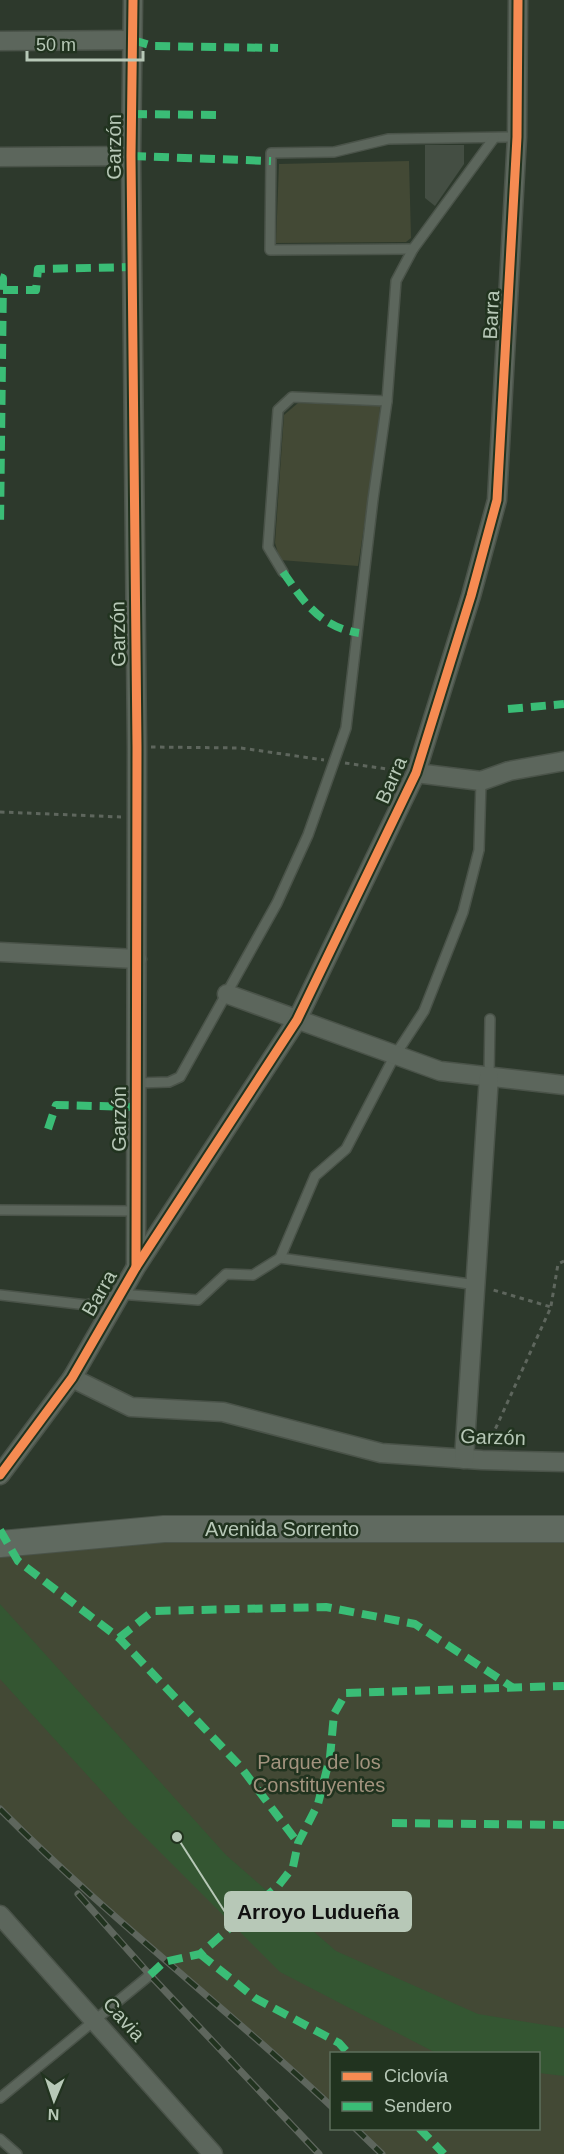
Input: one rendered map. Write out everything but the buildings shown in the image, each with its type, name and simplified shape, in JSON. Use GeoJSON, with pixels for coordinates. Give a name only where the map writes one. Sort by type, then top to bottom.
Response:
{"type":"FeatureCollection","features":[{"type":"Feature","properties":{"kind":"main road","name":"Avenida Sorrento"},"geometry":{"type":"LineString","coordinates":[[0,1544],[164,1529],[564,1529]]}},
{"type":"Feature","properties":{"kind":"street","name":"Garzón"},"geometry":{"type":"LineString","coordinates":[[133,0],[131,156],[137,747],[138,1211],[136,1267]]}},
{"type":"Feature","properties":{"kind":"street","name":"Barra"},"geometry":{"type":"LineString","coordinates":[[0,1475],[72,1378],[119,1294],[297,1020],[416,773],[498,500],[517,137],[518,0]]}},
{"type":"Feature","properties":{"kind":"street"},"geometry":{"type":"LineString","coordinates":[[0,41],[133,40]]}},
{"type":"Feature","properties":{"kind":"street"},"geometry":{"type":"LineString","coordinates":[[0,157],[131,156]]}},
{"type":"Feature","properties":{"kind":"street"},"geometry":{"type":"LineString","coordinates":[[416,773],[480,781],[509,771],[564,761]]}},
{"type":"Feature","properties":{"kind":"street"},"geometry":{"type":"LineString","coordinates":[[0,952],[137,959]]}},
{"type":"Feature","properties":{"kind":"street"},"geometry":{"type":"LineString","coordinates":[[227,994],[394,1057],[440,1071],[564,1085]]}},
{"type":"Feature","properties":{"kind":"street"},"geometry":{"type":"LineString","coordinates":[[473,1459],[477,1285],[489,1076]]}},
{"type":"Feature","properties":{"kind":"street","name":"Garzón"},"geometry":{"type":"LineString","coordinates":[[72,1378],[131,1407],[223,1412],[381,1453],[564,1462]]}},
{"type":"Feature","properties":{"kind":"street","name":"Cavia"},"geometry":{"type":"LineString","coordinates":[[0,1915],[213,2154]]}},
{"type":"Feature","properties":{"kind":"lane"},"geometry":{"type":"LineString","coordinates":[[413,249],[270,250],[271,153],[334,152],[388,139],[517,137]]}},
{"type":"Feature","properties":{"kind":"lane"},"geometry":{"type":"LineString","coordinates":[[137,1083],[169,1082],[180,1077],[278,903],[308,835],[346,728],[387,401],[396,281],[413,249],[494,138]]}},
{"type":"Feature","properties":{"kind":"lane"},"geometry":{"type":"LineString","coordinates":[[282,572],[268,547],[278,410],[292,397],[387,401]]}},
{"type":"Feature","properties":{"kind":"lane"},"geometry":{"type":"LineString","coordinates":[[0,1295],[87,1305],[119,1294],[198,1300],[226,1274],[253,1275],[280,1258],[315,1176],[346,1149],[394,1057],[424,1011],[463,912],[479,850],[480,781]]}},
{"type":"Feature","properties":{"kind":"lane"},"geometry":{"type":"LineString","coordinates":[[489,1076],[490,1019]]}},
{"type":"Feature","properties":{"kind":"lane"},"geometry":{"type":"LineString","coordinates":[[0,1210],[138,1211]]}},
{"type":"Feature","properties":{"kind":"lane"},"geometry":{"type":"LineString","coordinates":[[280,1258],[477,1285]]}},
{"type":"Feature","properties":{"kind":"lane"},"geometry":{"type":"LineString","coordinates":[[0,2098],[150,1975]]}},
{"type":"Feature","properties":{"kind":"lane"},"geometry":{"type":"LineString","coordinates":[[0,2139],[17,2154]]}},
{"type":"Feature","properties":{"kind":"path"},"geometry":{"type":"LineString","coordinates":[[137,747],[241,748],[416,773]]}},
{"type":"Feature","properties":{"kind":"path"},"geometry":{"type":"LineString","coordinates":[[0,812],[137,818]]}},
{"type":"Feature","properties":{"kind":"path"},"geometry":{"type":"LineString","coordinates":[[473,1459],[551,1307],[558,1264],[564,1261]]}},
{"type":"Feature","properties":{"kind":"path"},"geometry":{"type":"LineString","coordinates":[[477,1285],[551,1307]]}},
{"type":"Feature","properties":{"kind":"green space"},"geometry":{"type":"Polygon","coordinates":[[[409,161],[411,238],[406,242],[276,243],[279,164],[409,161]]]}},
{"type":"Feature","properties":{"kind":"green space"},"geometry":{"type":"Polygon","coordinates":[[[298,403],[380,406],[378,434],[358,566],[280,560],[275,543],[284,415],[298,403]]]}},
{"type":"Feature","properties":{"kind":"green space","name":"Parque de los Constituyentes"},"geometry":{"type":"Polygon","coordinates":[[[564,1529],[564,2154],[382,2154],[356,2130],[540,2130],[540,2052],[330,2052],[330,2106],[122,1923],[0,1809],[0,1544],[564,1529]]]}},
{"type":"Feature","properties":{"kind":"shaded area"},"geometry":{"type":"Polygon","coordinates":[[[0,1604],[226,1855],[336,1951],[478,2014],[564,2028],[564,2076],[540,2073],[540,2052],[434,2052],[280,1972],[127,1819],[0,1679],[0,1604]]]}},
{"type":"Feature","properties":{"kind":"railway"},"geometry":{"type":"LineString","coordinates":[[0,1809],[122,1923],[330,2105]]}},
{"type":"Feature","properties":{"kind":"railway"},"geometry":{"type":"LineString","coordinates":[[78,1894],[150,1975],[319,2154]]}},
{"type":"Feature","properties":{"kind":"railway"},"geometry":{"type":"LineString","coordinates":[[357,2130],[382,2154]]}},
{"type":"Feature","properties":{"kind":"marked path"},"geometry":{"type":"LineString","coordinates":[[133,40],[153,46],[278,48]]}},
{"type":"Feature","properties":{"kind":"marked path"},"geometry":{"type":"LineString","coordinates":[[132,114],[223,115]]}},
{"type":"Feature","properties":{"kind":"marked path"},"geometry":{"type":"LineString","coordinates":[[131,156],[271,161]]}},
{"type":"Feature","properties":{"kind":"marked path"},"geometry":{"type":"LineString","coordinates":[[3,290],[36,290],[38,269],[132,267]]}},
{"type":"Feature","properties":{"kind":"marked path"},"geometry":{"type":"LineString","coordinates":[[0,277],[3,278],[0,525]]}},
{"type":"Feature","properties":{"kind":"marked path"},"geometry":{"type":"LineString","coordinates":[[283,572],[314,612],[334,625],[359,633]]}},
{"type":"Feature","properties":{"kind":"marked path"},"geometry":{"type":"LineString","coordinates":[[508,709],[564,704]]}},
{"type":"Feature","properties":{"kind":"marked path"},"geometry":{"type":"LineString","coordinates":[[48,1129],[56,1105],[137,1107]]}},
{"type":"Feature","properties":{"kind":"marked path"},"geometry":{"type":"LineString","coordinates":[[0,1530],[18,1561],[119,1638],[240,1766],[298,1843]]}},
{"type":"Feature","properties":{"kind":"marked path"},"geometry":{"type":"LineString","coordinates":[[119,1638],[153,1611],[326,1607],[415,1624],[512,1687]]}},
{"type":"Feature","properties":{"kind":"marked path"},"geometry":{"type":"LineString","coordinates":[[150,1975],[164,1962],[200,1954],[279,1885],[293,1867],[298,1843],[318,1804],[330,1757],[334,1714],[346,1693],[564,1686]]}},
{"type":"Feature","properties":{"kind":"marked path"},"geometry":{"type":"LineString","coordinates":[[392,1823],[564,1825]]}},
{"type":"Feature","properties":{"kind":"marked path"},"geometry":{"type":"LineString","coordinates":[[200,1954],[255,1998],[339,2043],[347,2052]]}},
{"type":"Feature","properties":{"kind":"marked path"},"geometry":{"type":"LineString","coordinates":[[421,2130],[444,2154]]}},
{"type":"Feature","properties":{"kind":"cycle path"},"geometry":{"type":"LineString","coordinates":[[133,0],[131,156],[137,747],[136,1267]]}},
{"type":"Feature","properties":{"kind":"cycle path"},"geometry":{"type":"LineString","coordinates":[[0,1475],[72,1378],[136,1267],[297,1020],[416,773],[471,596],[497,500],[517,137],[518,0]]}},
{"type":"Feature","properties":{"kind":"place","name":"Arroyo Ludueña"},"geometry":{"type":"Point","coordinates":[177,1837]}}]}
